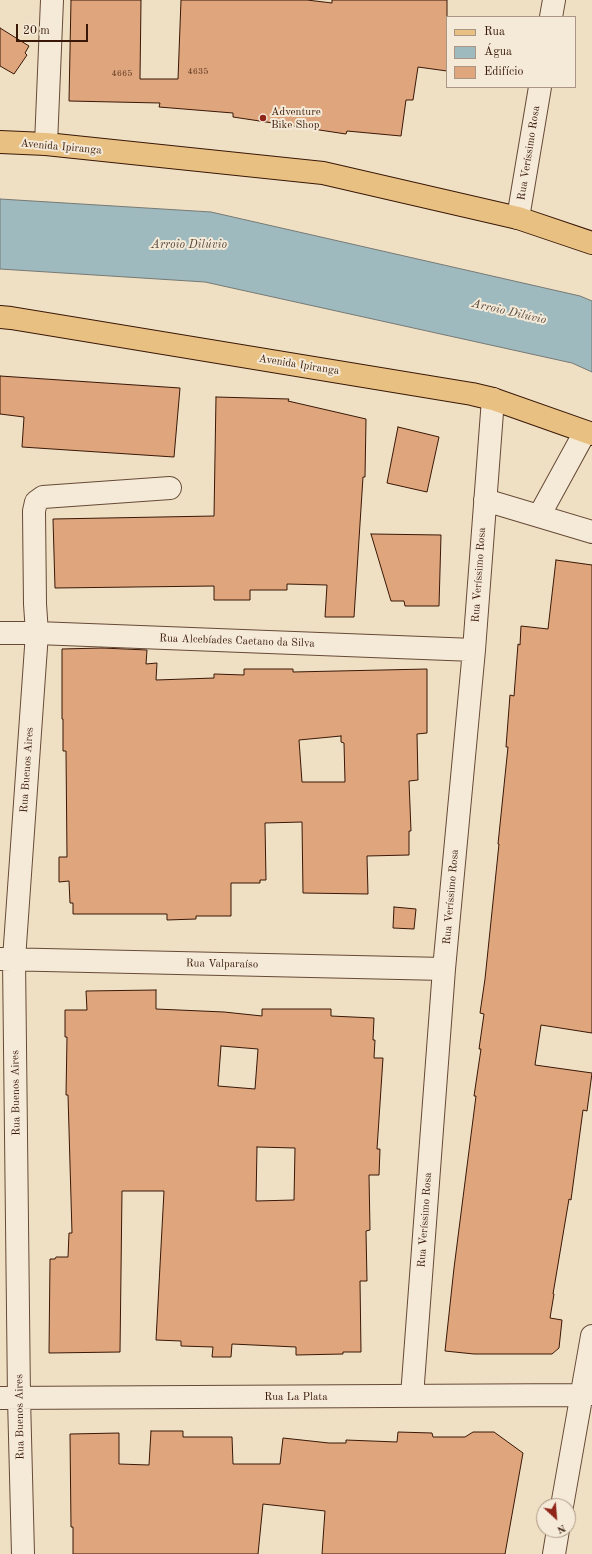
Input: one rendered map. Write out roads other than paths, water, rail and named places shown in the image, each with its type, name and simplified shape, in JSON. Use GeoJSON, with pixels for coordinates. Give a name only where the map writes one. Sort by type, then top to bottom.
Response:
{"type":"FeatureCollection","features":[{"type":"Feature","properties":{"kind":"main road","name":"Avenida Ipiranga"},"geometry":{"type":"LineString","coordinates":[[0,142],[46,144],[323,173],[518,218],[592,243]]}},
{"type":"Feature","properties":{"kind":"main road","name":"Avenida Ipiranga"},"geometry":{"type":"LineString","coordinates":[[0,317],[472,394],[493,399],[589,433]]}},
{"type":"Feature","properties":{"kind":"street"},"geometry":{"type":"LineString","coordinates":[[46,144],[52,0]]}},
{"type":"Feature","properties":{"kind":"street"},"geometry":{"type":"LineString","coordinates":[[551,16],[554,0]]}},
{"type":"Feature","properties":{"kind":"street","name":"Rua Veríssimo Rosa"},"geometry":{"type":"LineString","coordinates":[[518,218],[540,88]]}},
{"type":"Feature","properties":{"kind":"street","name":"Rua Veríssimo Rosa"},"geometry":{"type":"LineString","coordinates":[[412,1396],[444,969],[474,650],[493,399]]}},
{"type":"Feature","properties":{"kind":"street"},"geometry":{"type":"LineString","coordinates":[[539,516],[589,433]]}},
{"type":"Feature","properties":{"kind":"street","name":"Rua Buenos Aires"},"geometry":{"type":"LineString","coordinates":[[23,1554],[10,1398],[7,959],[37,633],[34,574],[34,511],[36,502],[43,497],[170,488]]}},
{"type":"Feature","properties":{"kind":"street"},"geometry":{"type":"LineString","coordinates":[[485,500],[592,532]]}},
{"type":"Feature","properties":{"kind":"street","name":"Rua Alcebíades Caetano da Silva"},"geometry":{"type":"LineString","coordinates":[[0,633],[37,633],[474,650]]}},
{"type":"Feature","properties":{"kind":"street","name":"Rua Valparaíso"},"geometry":{"type":"LineString","coordinates":[[7,959],[444,969]]}},
{"type":"Feature","properties":{"kind":"street"},"geometry":{"type":"LineString","coordinates":[[564,1498],[587,1395],[592,1336]]}},
{"type":"Feature","properties":{"kind":"street","name":"Rua La Plata"},"geometry":{"type":"LineString","coordinates":[[10,1398],[587,1395]]}},
{"type":"Feature","properties":{"kind":"street"},"geometry":{"type":"LineString","coordinates":[[554,1554],[557,1538]]}},
{"type":"Feature","properties":{"kind":"water","name":"Arroio Dilúvio"},"geometry":{"type":"Polygon","coordinates":[[[0,199],[211,212],[580,296],[592,301],[592,372],[572,363],[205,282],[0,269],[0,199]]]}},
{"type":"Feature","properties":{"kind":"place","name":"Adventure Bike Shop"},"geometry":{"type":"Point","coordinates":[263,118]}}]}
